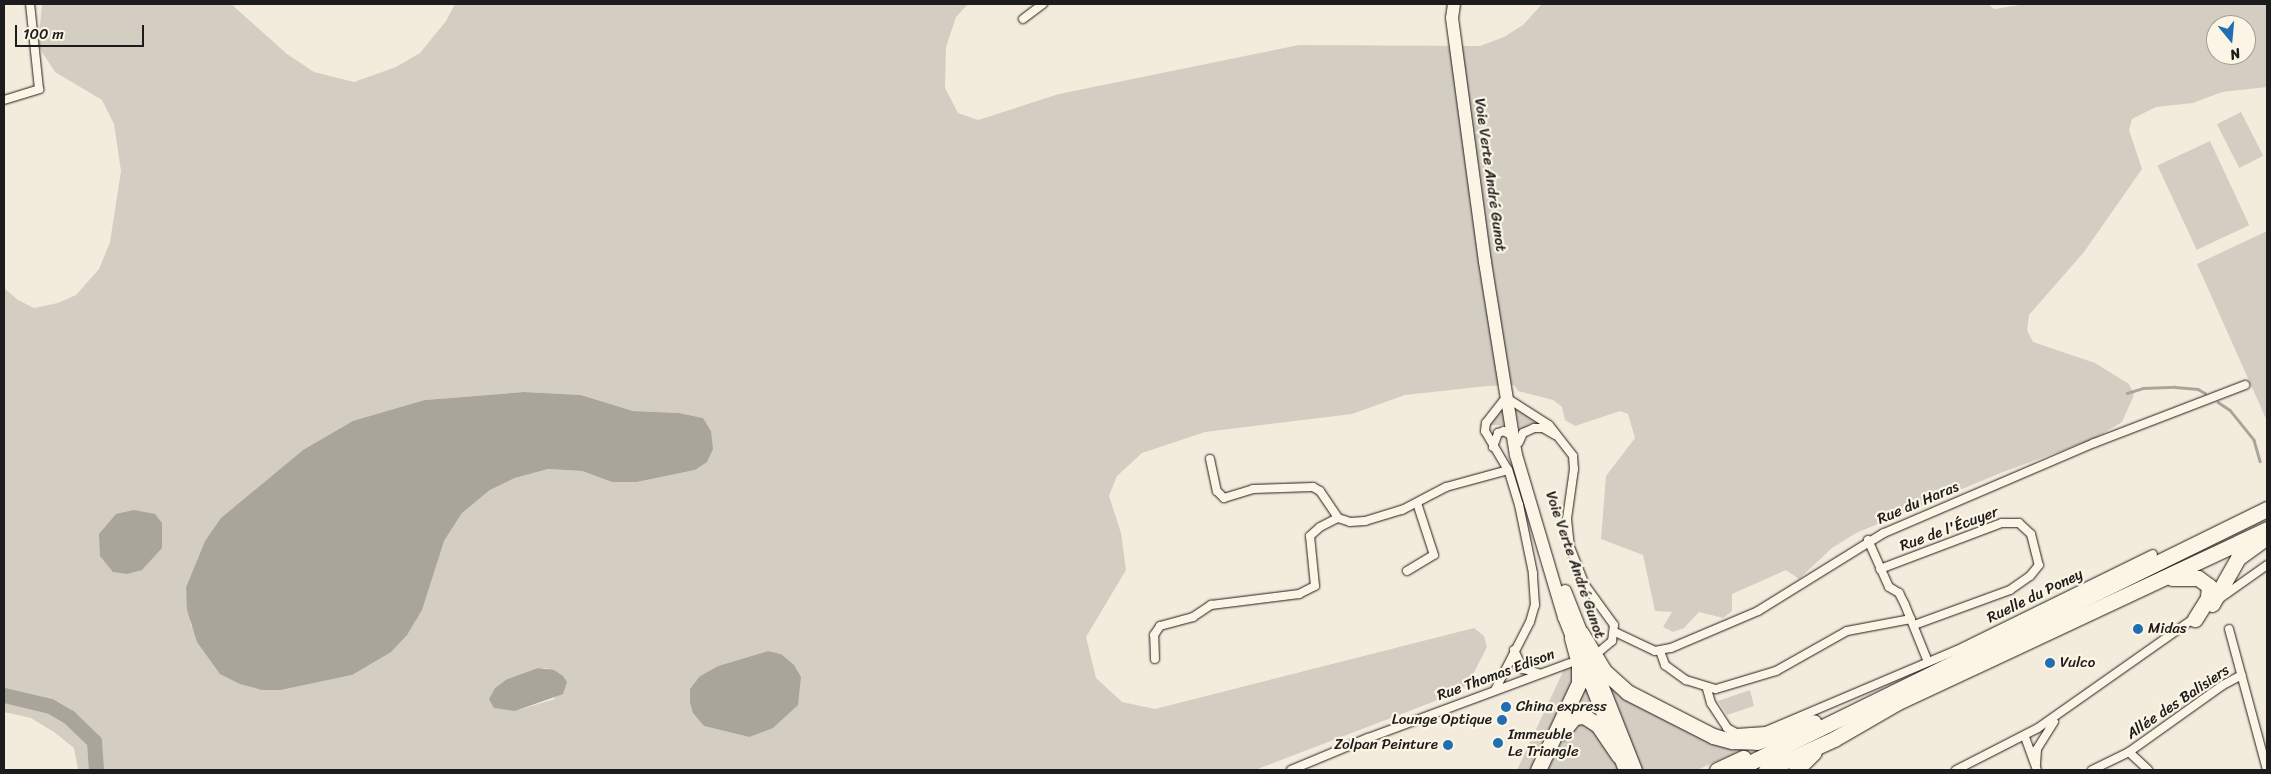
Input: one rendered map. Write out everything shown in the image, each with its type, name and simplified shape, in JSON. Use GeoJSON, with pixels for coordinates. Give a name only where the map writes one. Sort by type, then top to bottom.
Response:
{"type":"FeatureCollection","features":[{"type":"Feature","properties":{"kind":"highway"},"geometry":{"type":"LineString","coordinates":[[1735,770],[1972,652],[2267,509]]}},
{"type":"Feature","properties":{"kind":"highway"},"geometry":{"type":"LineString","coordinates":[[1766,770],[1822,744],[1896,704],[2267,529]]}},
{"type":"Feature","properties":{"kind":"highway"},"geometry":{"type":"LineString","coordinates":[[2212,604],[2238,558],[2267,537]]}},
{"type":"Feature","properties":{"kind":"highway"},"geometry":{"type":"LineString","coordinates":[[2149,586],[2178,576],[2204,581],[2209,592],[2195,619]]}},
{"type":"Feature","properties":{"kind":"highway"},"geometry":{"type":"LineString","coordinates":[[1576,636],[1604,671],[1627,692],[1713,736],[1737,742],[1757,742],[1825,719]]}},
{"type":"Feature","properties":{"kind":"highway"},"geometry":{"type":"LineString","coordinates":[[1538,770],[1579,684],[1576,636]]}},
{"type":"Feature","properties":{"kind":"highway"},"geometry":{"type":"LineString","coordinates":[[1717,770],[1972,652]]}},
{"type":"Feature","properties":{"kind":"highway"},"geometry":{"type":"LineString","coordinates":[[1548,770],[1563,730],[1577,716],[1592,720],[1619,756]]}},
{"type":"Feature","properties":{"kind":"highway"},"geometry":{"type":"LineString","coordinates":[[1796,770],[1822,744]]}},
{"type":"Feature","properties":{"kind":"main road","name":"Voie Verte André Gunot"},"geometry":{"type":"LineString","coordinates":[[1446,4],[1452,18],[1507,400],[1515,439],[1517,468],[1625,770]]}},
{"type":"Feature","properties":{"kind":"main road","name":"Voie Verte André Gunot"},"geometry":{"type":"LineString","coordinates":[[1452,18],[1454,4]]}},
{"type":"Feature","properties":{"kind":"main road","name":"Voie Verte André Gunot"},"geometry":{"type":"LineString","coordinates":[[1576,636],[1636,770]]}},
{"type":"Feature","properties":{"kind":"street"},"geometry":{"type":"LineString","coordinates":[[4,100],[38,89],[30,4]]}},
{"type":"Feature","properties":{"kind":"street"},"geometry":{"type":"LineString","coordinates":[[1023,18],[1042,4]]}},
{"type":"Feature","properties":{"kind":"street","name":"Rue du Haras"},"geometry":{"type":"LineString","coordinates":[[1660,651],[1758,611],[1868,540],[2094,443],[2245,385]]}},
{"type":"Feature","properties":{"kind":"street"},"geometry":{"type":"LineString","coordinates":[[1495,690],[1530,622],[1535,595],[1517,468],[1493,447],[1485,427],[1507,400],[1549,425],[1562,440],[1575,464],[1567,512],[1570,547],[1580,575],[1608,614],[1615,632],[1612,641],[1600,651]]}},
{"type":"Feature","properties":{"kind":"street"},"geometry":{"type":"LineString","coordinates":[[1493,447],[1498,433],[1504,431],[1515,439],[1526,431],[1540,428],[1562,440]]}},
{"type":"Feature","properties":{"kind":"street"},"geometry":{"type":"LineString","coordinates":[[1210,459],[1217,491],[1224,498],[1253,489],[1313,487],[1320,491],[1338,518],[1350,522],[1366,521],[1417,503],[1446,487],[1517,468]]}},
{"type":"Feature","properties":{"kind":"street"},"geometry":{"type":"LineString","coordinates":[[1406,571],[1434,554],[1417,503]]}},
{"type":"Feature","properties":{"kind":"street"},"geometry":{"type":"LineString","coordinates":[[1155,660],[1154,635],[1160,626],[1194,616],[1211,605],[1309,592],[1315,586],[1310,536],[1313,531],[1338,518]]}},
{"type":"Feature","properties":{"kind":"street","name":"Rue de l'Écuyer"},"geometry":{"type":"LineString","coordinates":[[1880,569],[2002,523],[2018,523],[2031,534],[2039,564],[2030,576],[2010,590],[1912,622]]}},
{"type":"Feature","properties":{"kind":"street"},"geometry":{"type":"LineString","coordinates":[[1868,540],[1889,587],[1899,593],[1928,662]]}},
{"type":"Feature","properties":{"kind":"street","name":"Ruelle du Poney"},"geometry":{"type":"LineString","coordinates":[[1706,689],[1710,703],[1727,728],[1736,734],[1766,731],[1928,662],[2153,554]]}},
{"type":"Feature","properties":{"kind":"street"},"geometry":{"type":"LineString","coordinates":[[1956,770],[2025,737],[2195,619],[2212,604],[2267,565]]}},
{"type":"Feature","properties":{"kind":"street"},"geometry":{"type":"LineString","coordinates":[[1615,632],[1660,651],[1665,665],[1690,683],[1706,689],[1731,687],[1765,676],[1853,629],[1912,622]]}},
{"type":"Feature","properties":{"kind":"street","name":"Allée des Balisiers"},"geometry":{"type":"LineString","coordinates":[[2229,629],[2267,770]]}},
{"type":"Feature","properties":{"kind":"street"},"geometry":{"type":"LineString","coordinates":[[1514,650],[1526,671],[1542,673]]}},
{"type":"Feature","properties":{"kind":"street","name":"Rue Thomas Edison"},"geometry":{"type":"LineString","coordinates":[[1291,770],[1495,690],[1570,663]]}},
{"type":"Feature","properties":{"kind":"street","name":"Allée des Balisiers"},"geometry":{"type":"LineString","coordinates":[[2092,770],[2129,752],[2223,685],[2242,675]]}},
{"type":"Feature","properties":{"kind":"street"},"geometry":{"type":"LineString","coordinates":[[2036,767],[2036,749],[2048,728],[2074,703]]}},
{"type":"Feature","properties":{"kind":"street"},"geometry":{"type":"LineString","coordinates":[[2025,737],[2036,767]]}},
{"type":"Feature","properties":{"kind":"street"},"geometry":{"type":"LineString","coordinates":[[2129,752],[2148,770]]}},
{"type":"Feature","properties":{"kind":"shaded area"},"geometry":{"type":"Polygon","coordinates":[[[42,4],[231,4],[287,54],[314,72],[354,82],[396,67],[420,53],[446,21],[455,4],[968,4],[956,17],[946,47],[945,88],[958,113],[978,120],[1059,94],[1299,45],[1480,46],[1504,37],[1523,25],[1542,4],[1988,4],[1994,9],[2027,4],[2267,4],[2267,87],[2222,92],[2193,103],[2156,107],[2132,119],[2129,130],[2142,169],[2084,252],[2029,315],[2027,330],[2033,342],[2095,363],[2129,384],[2134,395],[2122,422],[2094,439],[2003,472],[1856,533],[1832,548],[1799,579],[1786,570],[1732,594],[1732,611],[1723,618],[1699,612],[1684,628],[1673,632],[1663,627],[1672,612],[1655,611],[1643,555],[1601,539],[1606,476],[1635,438],[1628,414],[1620,411],[1575,426],[1565,420],[1562,407],[1553,400],[1518,391],[1514,385],[1487,386],[1405,395],[1352,414],[1205,432],[1142,453],[1117,476],[1109,496],[1121,533],[1126,570],[1086,637],[1096,678],[1122,702],[1155,709],[1474,628],[1484,636],[1487,647],[1468,684],[1451,695],[1255,770],[78,770],[74,748],[54,732],[31,718],[4,712],[4,288],[18,300],[34,308],[58,303],[76,295],[99,269],[110,242],[121,171],[114,124],[102,100],[55,72],[38,46],[42,4]],[[524,392],[425,400],[303,450],[221,519],[205,541],[186,587],[191,626],[281,690],[352,675],[435,565],[444,541],[462,513],[490,490],[515,478],[548,469],[582,471],[612,482],[637,482],[695,470],[711,431],[702,418],[679,413],[633,411],[581,395],[524,392]],[[768,651],[718,666],[700,676],[704,726],[749,737],[781,654],[768,651]],[[538,668],[507,679],[495,688],[489,699],[515,711],[555,699],[547,668],[538,668]]]}},
{"type":"Feature","properties":{"kind":"shaded area"},"geometry":{"type":"Polygon","coordinates":[[[2241,112],[2263,156],[2239,168],[2217,124],[2241,112]]]}},
{"type":"Feature","properties":{"kind":"shaded area"},"geometry":{"type":"Polygon","coordinates":[[[2210,141],[2249,225],[2197,250],[2157,166],[2210,141]]]}},
{"type":"Feature","properties":{"kind":"shaded area"},"geometry":{"type":"Polygon","coordinates":[[[2267,231],[2267,421],[2197,264],[2267,231]]]}},
{"type":"Feature","properties":{"kind":"shaded area"},"geometry":{"type":"Polygon","coordinates":[[[524,392],[581,395],[633,411],[679,413],[703,418],[711,431],[713,449],[707,462],[695,470],[637,482],[612,482],[582,471],[548,469],[515,478],[490,490],[462,513],[444,541],[422,610],[407,635],[391,652],[352,675],[281,690],[262,690],[240,684],[220,674],[197,642],[187,610],[186,587],[205,541],[221,518],[303,450],[353,421],[425,400],[524,392]]]}},
{"type":"Feature","properties":{"kind":"shaded area"},"geometry":{"type":"Polygon","coordinates":[[[1502,407],[1506,425],[1490,425],[1489,423],[1502,407]]]}},
{"type":"Feature","properties":{"kind":"shaded area"},"geometry":{"type":"Polygon","coordinates":[[[1515,408],[1538,423],[1529,424],[1520,431],[1515,408]]]}},
{"type":"Feature","properties":{"kind":"shaded area"},"geometry":{"type":"Polygon","coordinates":[[[134,510],[155,514],[162,523],[162,548],[142,570],[127,574],[113,572],[100,556],[99,534],[116,514],[134,510]]]}},
{"type":"Feature","properties":{"kind":"shaded area"},"geometry":{"type":"Polygon","coordinates":[[[1575,646],[1635,770],[1517,770],[1575,646]]]}},
{"type":"Feature","properties":{"kind":"shaded area"},"geometry":{"type":"Polygon","coordinates":[[[768,651],[781,654],[794,665],[801,677],[798,705],[773,728],[749,737],[704,726],[693,713],[690,702],[690,689],[700,676],[718,666],[768,651]]]}},
{"type":"Feature","properties":{"kind":"shaded area"},"geometry":{"type":"Polygon","coordinates":[[[538,668],[554,670],[563,676],[567,682],[563,694],[515,711],[494,708],[489,699],[495,688],[507,679],[538,668]]]}},
{"type":"Feature","properties":{"kind":"shaded area"},"geometry":{"type":"Polygon","coordinates":[[[1601,674],[1618,695],[1640,706],[1749,747],[1697,770],[1640,770],[1601,674]]]}},
{"type":"Feature","properties":{"kind":"shaded area"},"geometry":{"type":"Polygon","coordinates":[[[1750,690],[1754,706],[1727,715],[1718,701],[1750,690]]]}},
{"type":"Feature","properties":{"kind":"waterway"},"geometry":{"type":"LineString","coordinates":[[2127,393],[2143,388],[2175,387],[2198,389],[2205,393]]}},
{"type":"Feature","properties":{"kind":"waterway"},"geometry":{"type":"LineString","coordinates":[[2218,402],[2230,410],[2254,440],[2260,461]]}},
{"type":"Feature","properties":{"kind":"waterway"},"geometry":{"type":"LineString","coordinates":[[4,695],[50,706],[69,717],[94,741],[96,770]]}},
{"type":"Feature","properties":{"kind":"place","name":"Midas"},"geometry":{"type":"Point","coordinates":[2138,629]}},
{"type":"Feature","properties":{"kind":"place","name":"Vulco"},"geometry":{"type":"Point","coordinates":[2050,663]}},
{"type":"Feature","properties":{"kind":"place","name":"China express"},"geometry":{"type":"Point","coordinates":[1506,707]}},
{"type":"Feature","properties":{"kind":"place","name":"Lounge Optique"},"geometry":{"type":"Point","coordinates":[1502,720]}},
{"type":"Feature","properties":{"kind":"place","name":"Immeuble Le Triangle"},"geometry":{"type":"Point","coordinates":[1498,743]}},
{"type":"Feature","properties":{"kind":"place","name":"Zolpan Peinture"},"geometry":{"type":"Point","coordinates":[1448,745]}}]}
